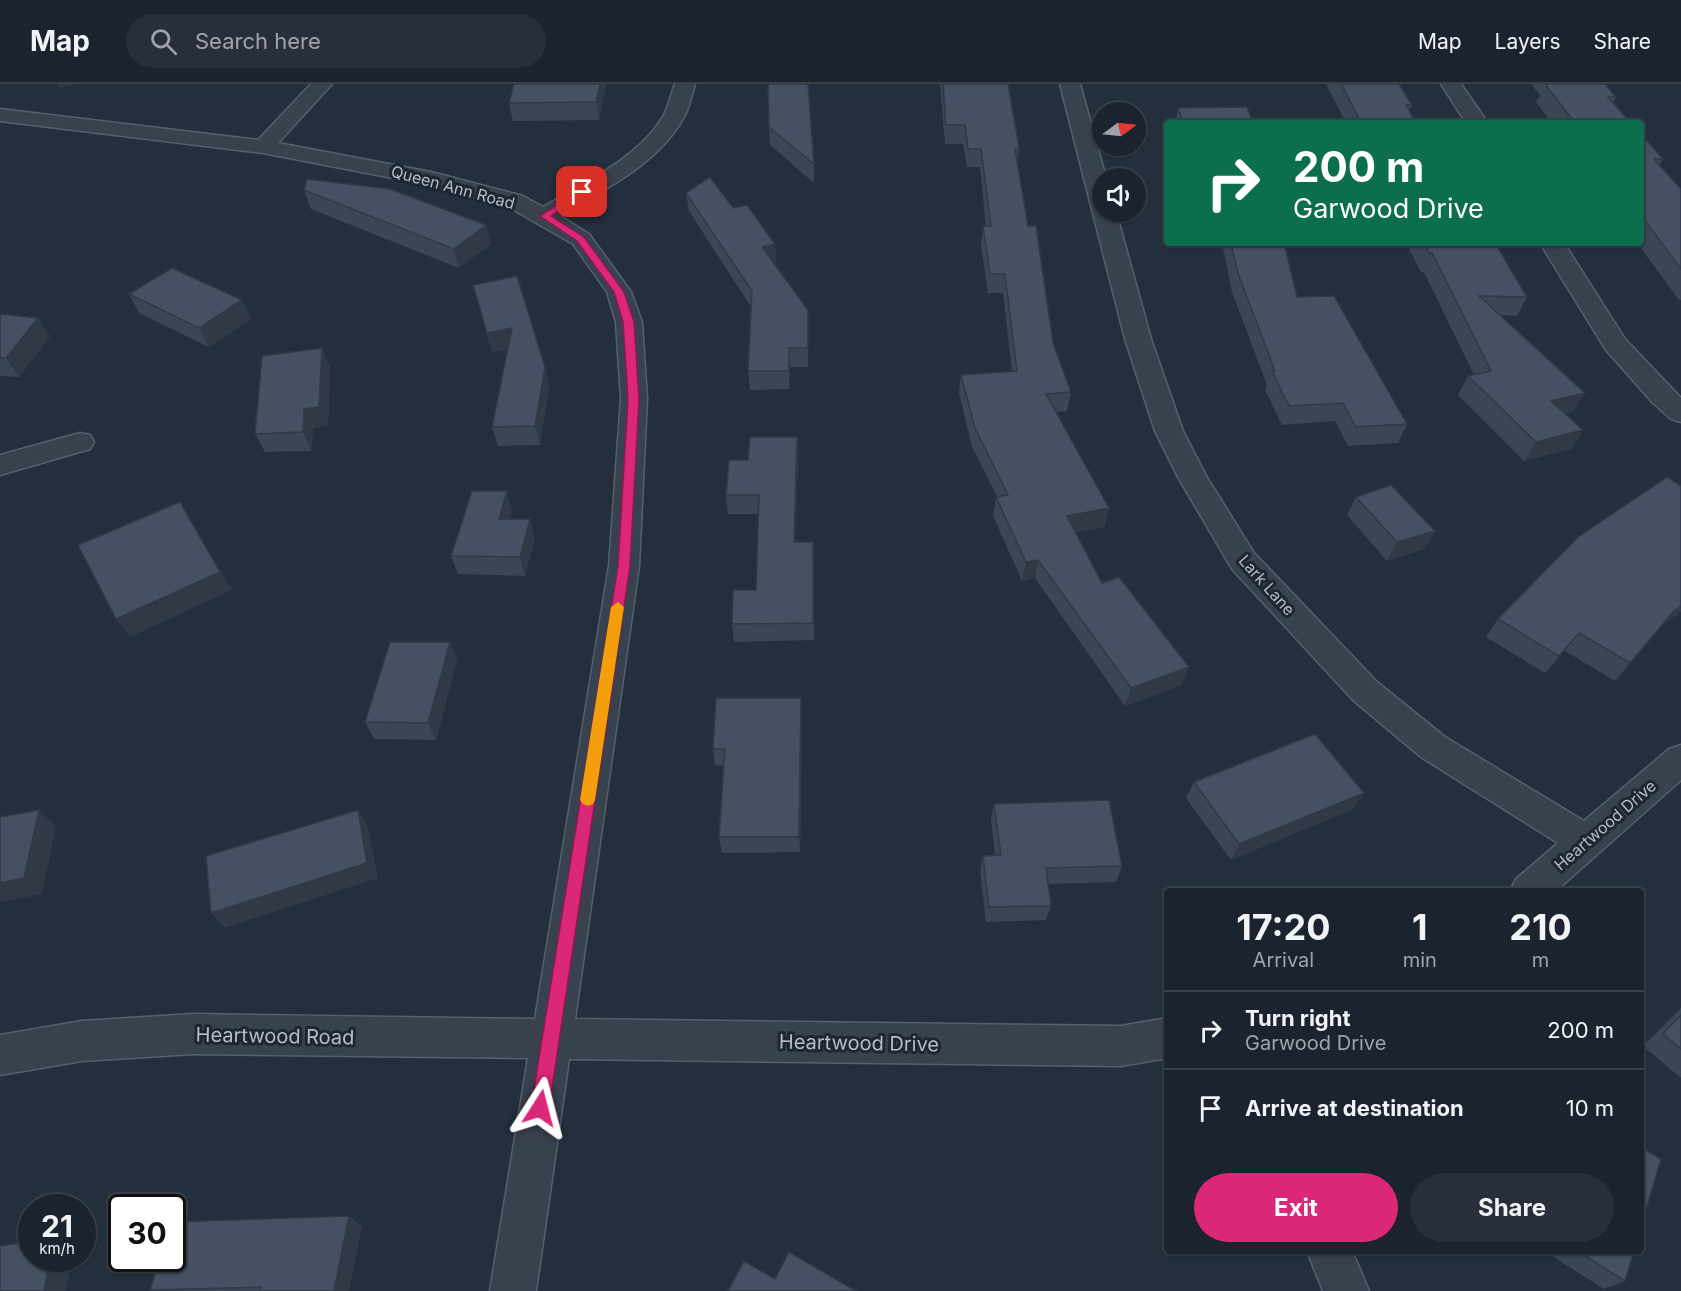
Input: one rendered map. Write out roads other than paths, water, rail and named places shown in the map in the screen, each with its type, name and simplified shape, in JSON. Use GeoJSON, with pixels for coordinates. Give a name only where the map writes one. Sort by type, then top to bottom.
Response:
{"type":"FeatureCollection","features":[{"type":"Feature","properties":{"kind":"street"},"geometry":{"type":"LineString","coordinates":[[264,147],[322,84]]}},
{"type":"Feature","properties":{"kind":"street"},"geometry":{"type":"LineString","coordinates":[[544,216],[619,169],[651,145],[673,118],[685,84]]}},
{"type":"Feature","properties":{"kind":"street"},"geometry":{"type":"LineString","coordinates":[[1070,84],[1092,168]]}},
{"type":"Feature","properties":{"kind":"street"},"geometry":{"type":"LineString","coordinates":[[1451,84],[1475,120]]}},
{"type":"Feature","properties":{"kind":"street","name":"Queen Ann Road"},"geometry":{"type":"LineString","coordinates":[[0,115],[264,147],[431,179],[514,201],[581,239],[619,292],[629,322],[634,399],[624,566],[513,1291]]}},
{"type":"Feature","properties":{"kind":"street","name":"Lark Lane"},"geometry":{"type":"LineString","coordinates":[[1107,222],[1138,339],[1168,430],[1192,477],[1243,561],[1365,691],[1433,747],[1586,842]]}},
{"type":"Feature","properties":{"kind":"street"},"geometry":{"type":"LineString","coordinates":[[1554,246],[1615,344],[1662,396],[1681,413]]}},
{"type":"Feature","properties":{"kind":"street"},"geometry":{"type":"LineString","coordinates":[[0,465],[80,442]]}},
{"type":"Feature","properties":{"kind":"street","name":"Heartwood Drive"},"geometry":{"type":"LineString","coordinates":[[1532,888],[1681,759]]}},
{"type":"Feature","properties":{"kind":"street","name":"Heartwood Road"},"geometry":{"type":"LineString","coordinates":[[0,1055],[82,1041],[193,1034],[550,1039]]}},
{"type":"Feature","properties":{"kind":"street","name":"Heartwood Drive"},"geometry":{"type":"LineString","coordinates":[[550,1039],[1122,1046],[1164,1039]]}},
{"type":"Feature","properties":{"kind":"street"},"geometry":{"type":"LineString","coordinates":[[1330,1254],[1346,1291]]}}]}
